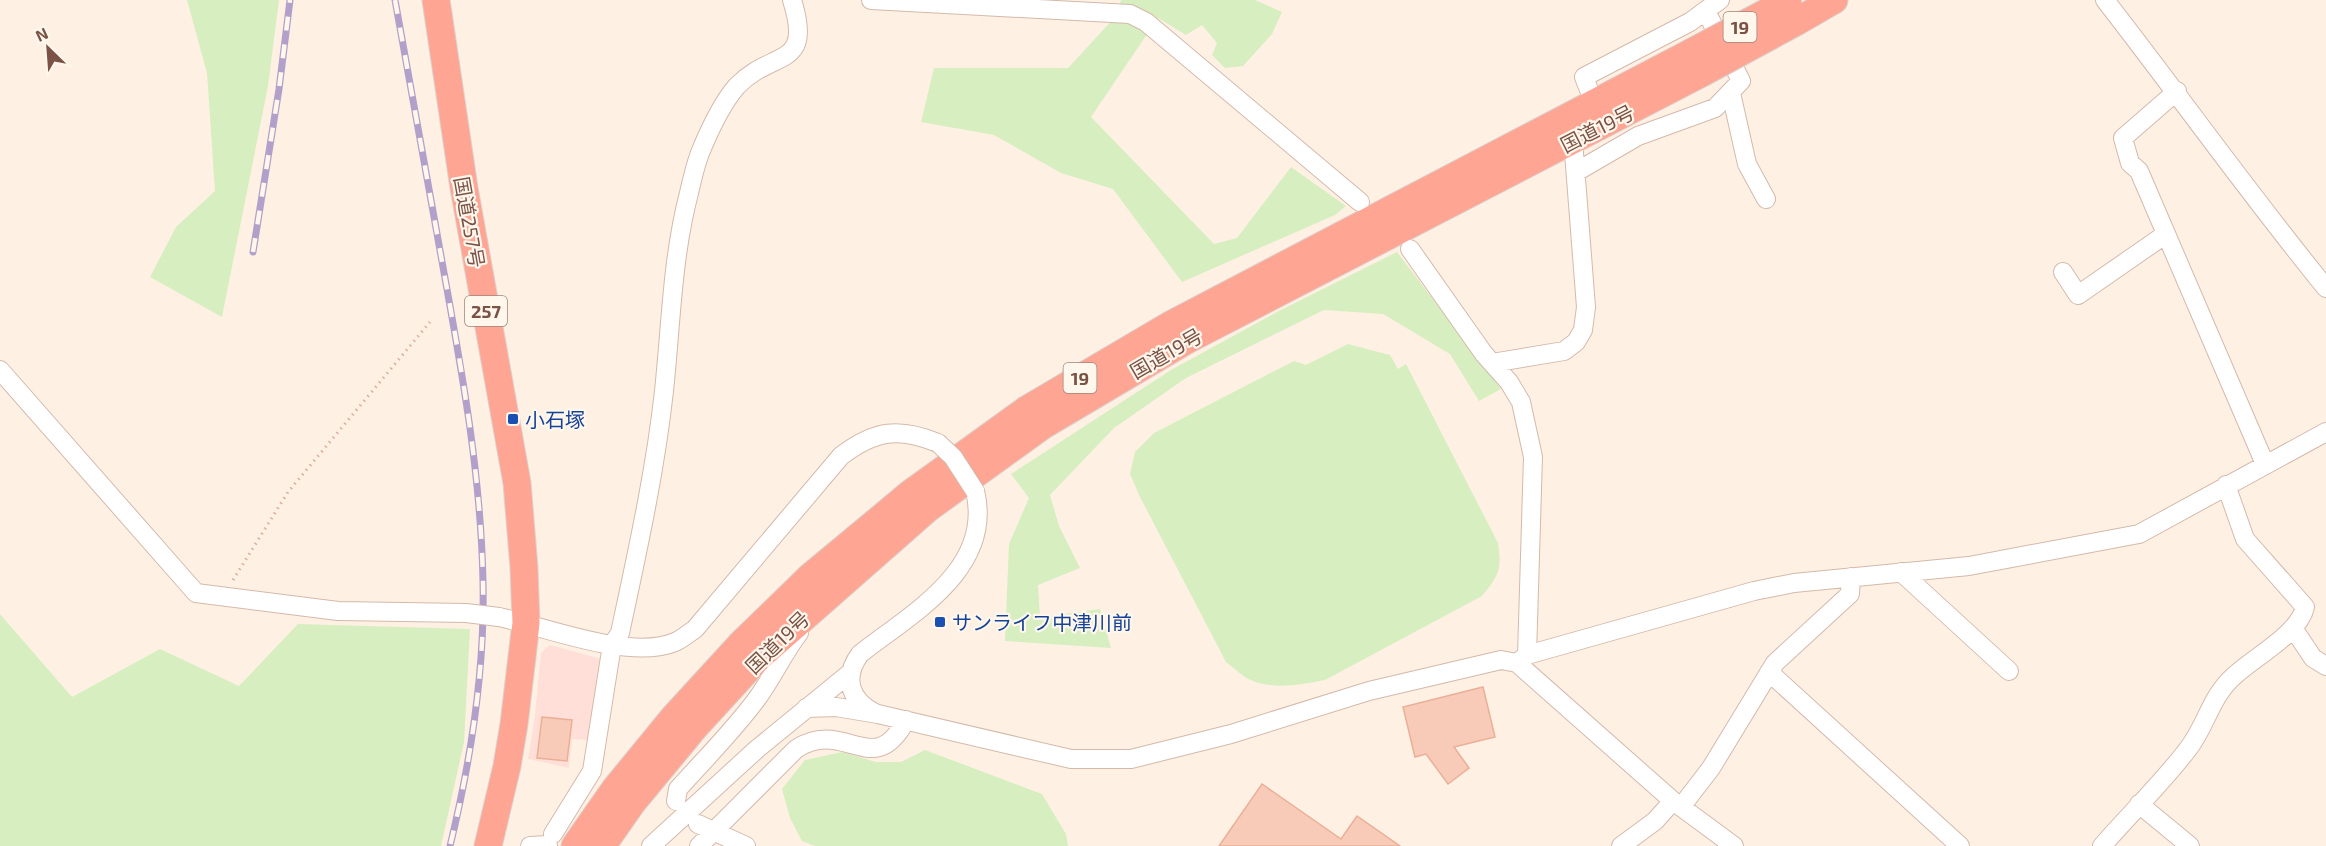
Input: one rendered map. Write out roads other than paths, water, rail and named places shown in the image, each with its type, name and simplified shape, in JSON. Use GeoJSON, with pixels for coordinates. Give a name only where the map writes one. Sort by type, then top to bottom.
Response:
{"type":"FeatureCollection","features":[{"type":"Feature","properties":{"kind":"highway","name":"国道257号"},"geometry":{"type":"LineString","coordinates":[[436,0],[464,189],[517,483],[526,623]]}},
{"type":"Feature","properties":{"kind":"highway","name":"国道19号"},"geometry":{"type":"LineString","coordinates":[[602,846],[632,803],[694,728],[759,656],[927,509],[1042,426],[1187,340],[1573,140],[1791,8],[1834,0]]}},
{"type":"Feature","properties":{"kind":"highway","name":"国道19号"},"geometry":{"type":"LineString","coordinates":[[551,843],[615,789],[681,709],[740,645],[810,577],[911,492],[1026,410],[1172,324],[1594,103],[1697,63]]}},
{"type":"Feature","properties":{"kind":"highway","name":"257"},"geometry":{"type":"LineString","coordinates":[[488,846],[507,766],[526,623]]}},
{"type":"Feature","properties":{"kind":"street"},"geometry":{"type":"LineString","coordinates":[[551,843],[592,771],[612,645],[620,633],[655,465],[680,227],[698,158],[718,114],[737,86],[782,58],[795,47],[799,35],[799,21],[792,0]]}},
{"type":"Feature","properties":{"kind":"street"},"geometry":{"type":"LineString","coordinates":[[871,0],[1130,14],[1146,22],[1360,202]]}},
{"type":"Feature","properties":{"kind":"street"},"geometry":{"type":"LineString","coordinates":[[2105,0],[2263,210],[2326,288]]}},
{"type":"Feature","properties":{"kind":"street"},"geometry":{"type":"LineString","coordinates":[[1576,172],[1638,136],[1715,108],[1741,81],[1713,6],[1690,22],[1584,76],[1594,103]]}},
{"type":"Feature","properties":{"kind":"street"},"geometry":{"type":"LineString","coordinates":[[2176,92],[2123,138],[2130,163],[2139,171],[2265,464]]}},
{"type":"Feature","properties":{"kind":"street"},"geometry":{"type":"LineString","coordinates":[[1731,93],[1747,164],[1766,199]]}},
{"type":"Feature","properties":{"kind":"street"},"geometry":{"type":"LineString","coordinates":[[1492,363],[1563,351],[1576,342],[1583,330],[1586,307],[1573,140]]}},
{"type":"Feature","properties":{"kind":"street"},"geometry":{"type":"LineString","coordinates":[[2063,272],[2078,295],[2166,234]]}},
{"type":"Feature","properties":{"kind":"street"},"geometry":{"type":"LineString","coordinates":[[1410,249],[1492,363],[1509,382],[1521,402],[1533,457],[1522,659]]}},
{"type":"Feature","properties":{"kind":"street"},"geometry":{"type":"LineString","coordinates":[[0,370],[196,593],[222,598],[338,610],[466,613],[499,617],[574,638],[612,645],[651,647],[675,642],[695,629],[826,472],[858,443],[878,435],[901,432],[921,436],[938,443],[953,457],[975,491],[979,520],[975,539],[966,561],[933,597],[860,654],[850,673],[741,763],[651,846]]}},
{"type":"Feature","properties":{"kind":"street"},"geometry":{"type":"LineString","coordinates":[[806,708],[836,708],[878,714],[1071,759],[1131,759],[1231,734],[1370,691],[1501,660],[1522,659],[1754,591],[1794,583],[1969,566],[2139,534],[2326,432]]}},
{"type":"Feature","properties":{"kind":"street"},"geometry":{"type":"LineString","coordinates":[[2102,846],[2189,748],[2215,697],[2233,676],[2294,628],[2303,616],[2305,606],[2245,539],[2226,485]]}},
{"type":"Feature","properties":{"kind":"street"},"geometry":{"type":"LineString","coordinates":[[1901,572],[2008,672]]}},
{"type":"Feature","properties":{"kind":"street"},"geometry":{"type":"LineString","coordinates":[[1621,846],[1677,804],[1712,768],[1775,663],[1850,594],[1851,577]]}},
{"type":"Feature","properties":{"kind":"street"},"geometry":{"type":"LineString","coordinates":[[676,801],[678,789],[754,702],[789,646],[829,593]]}},
{"type":"Feature","properties":{"kind":"street"},"geometry":{"type":"LineString","coordinates":[[2294,628],[2313,658],[2326,666]]}},
{"type":"Feature","properties":{"kind":"street"},"geometry":{"type":"LineString","coordinates":[[1522,659],[1677,804],[1734,846]]}},
{"type":"Feature","properties":{"kind":"street"},"geometry":{"type":"LineString","coordinates":[[1769,672],[1960,846]]}},
{"type":"Feature","properties":{"kind":"street"},"geometry":{"type":"LineString","coordinates":[[850,673],[851,685],[859,702],[878,714]]}},
{"type":"Feature","properties":{"kind":"street"},"geometry":{"type":"LineString","coordinates":[[699,846],[706,828],[806,742],[826,738],[868,749],[877,748],[886,746],[894,740],[906,720]]}},
{"type":"Feature","properties":{"kind":"street"},"geometry":{"type":"LineString","coordinates":[[592,771],[615,789]]}},
{"type":"Feature","properties":{"kind":"street"},"geometry":{"type":"LineString","coordinates":[[2139,804],[2190,846]]}},
{"type":"Feature","properties":{"kind":"street"},"geometry":{"type":"LineString","coordinates":[[706,828],[746,846]]}},
{"type":"Feature","properties":{"kind":"railway"},"geometry":{"type":"LineString","coordinates":[[253,252],[279,89],[290,0]]}},
{"type":"Feature","properties":{"kind":"railway"},"geometry":{"type":"LineString","coordinates":[[395,0],[450,306],[479,502],[483,582],[482,648],[470,748],[450,846]]}},
{"type":"Feature","properties":{"kind":"place","name":"小石塚"},"geometry":{"type":"Point","coordinates":[513,419]}},
{"type":"Feature","properties":{"kind":"place","name":"サンライフ中津川前"},"geometry":{"type":"Point","coordinates":[940,622]}}]}
